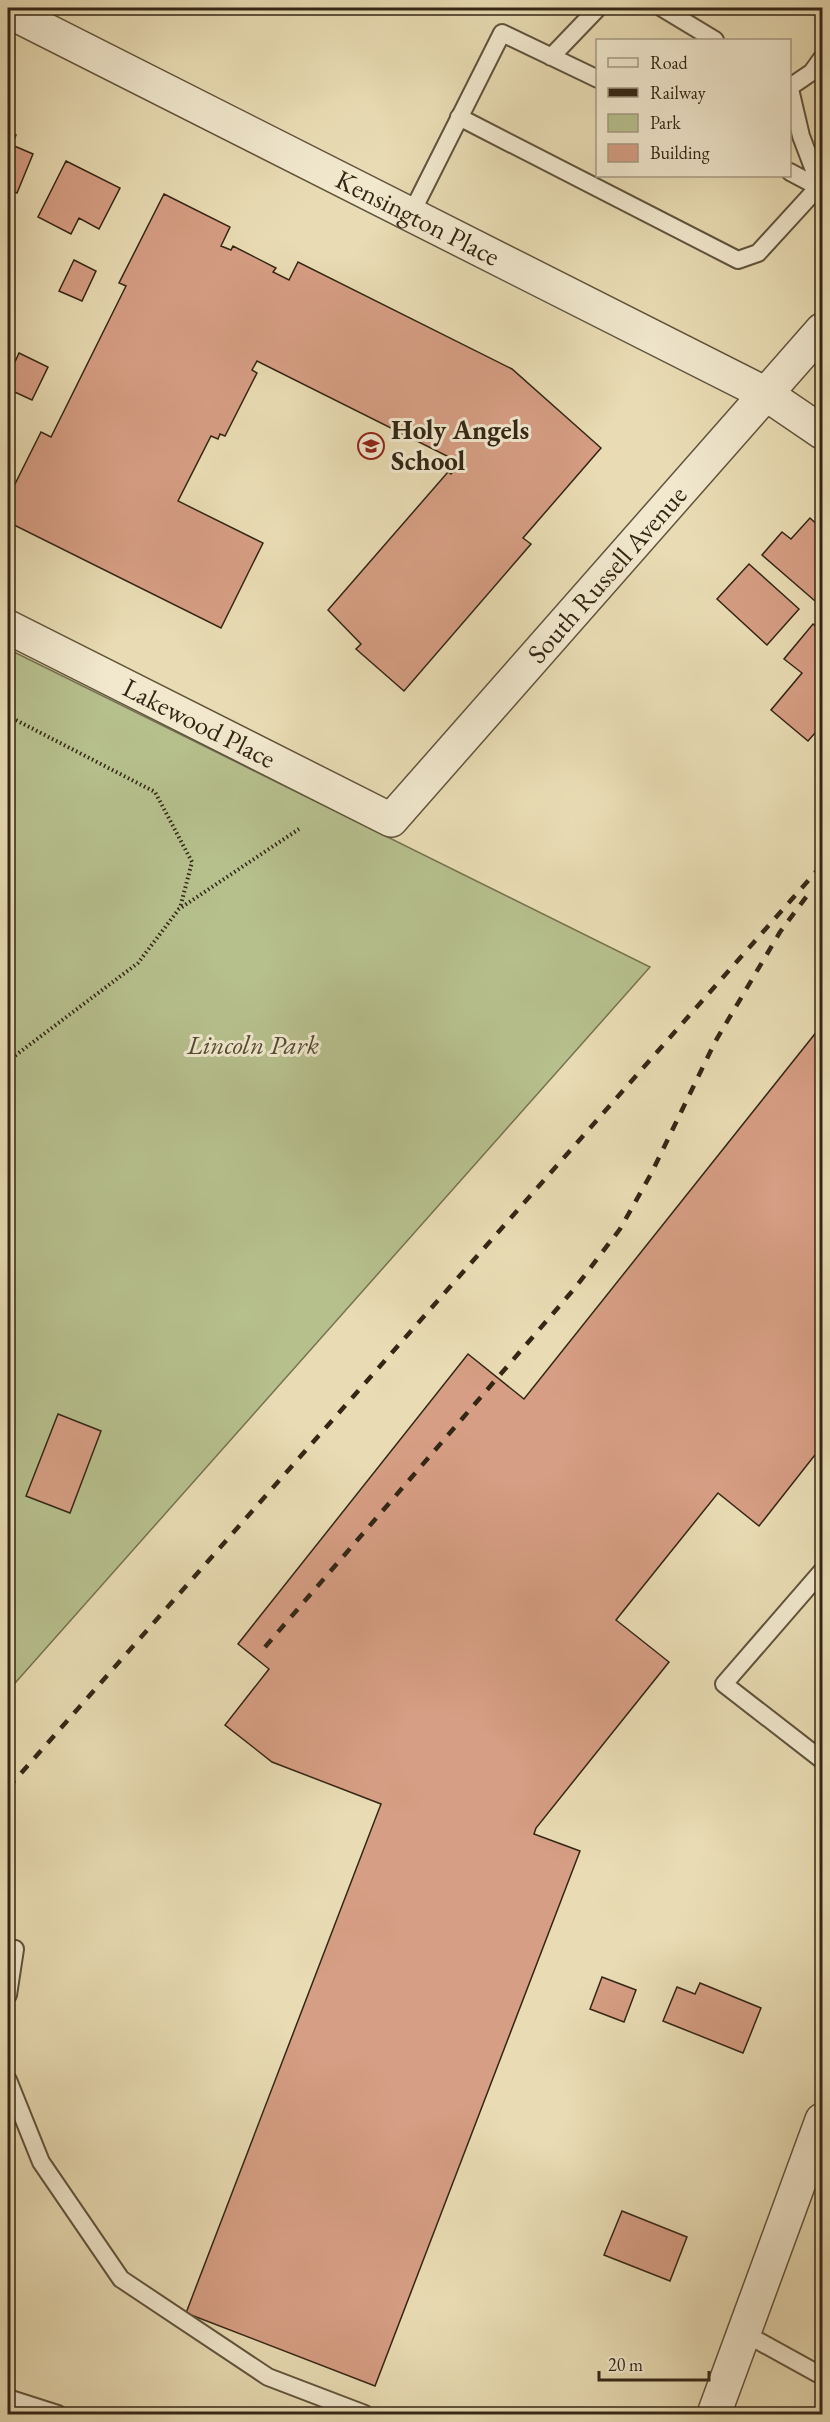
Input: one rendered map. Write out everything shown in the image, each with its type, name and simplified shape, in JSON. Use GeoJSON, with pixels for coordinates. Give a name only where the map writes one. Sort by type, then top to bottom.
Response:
{"type":"FeatureCollection","features":[{"type":"Feature","properties":{"kind":"street","name":"Kensington Place"},"geometry":{"type":"LineString","coordinates":[[8,11],[766,394],[822,432]]}},
{"type":"Feature","properties":{"kind":"street","name":"South Russell Avenue"},"geometry":{"type":"LineString","coordinates":[[391,820],[822,330]]}},
{"type":"Feature","properties":{"kind":"street","name":"Lakewood Place"},"geometry":{"type":"LineString","coordinates":[[8,627],[391,820]]}},
{"type":"Feature","properties":{"kind":"street"},"geometry":{"type":"LineString","coordinates":[[714,2415],[822,2120]]}},
{"type":"Feature","properties":{"kind":"lane"},"geometry":{"type":"LineString","coordinates":[[551,57],[598,8]]}},
{"type":"Feature","properties":{"kind":"lane"},"geometry":{"type":"LineString","coordinates":[[662,8],[713,39]]}},
{"type":"Feature","properties":{"kind":"lane"},"geometry":{"type":"LineString","coordinates":[[411,214],[502,33],[596,79]]}},
{"type":"Feature","properties":{"kind":"lane"},"geometry":{"type":"LineString","coordinates":[[791,87],[812,72],[822,57]]}},
{"type":"Feature","properties":{"kind":"lane"},"geometry":{"type":"LineString","coordinates":[[791,93],[797,109],[801,136],[822,186]]}},
{"type":"Feature","properties":{"kind":"lane"},"geometry":{"type":"LineString","coordinates":[[459,117],[738,260],[758,253],[822,186]]}},
{"type":"Feature","properties":{"kind":"lane"},"geometry":{"type":"LineString","coordinates":[[791,173],[822,186]]}},
{"type":"Feature","properties":{"kind":"lane"},"geometry":{"type":"LineString","coordinates":[[822,1571],[724,1684],[822,1760]]}},
{"type":"Feature","properties":{"kind":"lane"},"geometry":{"type":"LineString","coordinates":[[8,1995],[15,1949]]}},
{"type":"Feature","properties":{"kind":"lane"},"geometry":{"type":"LineString","coordinates":[[8,2080],[41,2162],[121,2279],[268,2377],[365,2415]]}},
{"type":"Feature","properties":{"kind":"lane"},"geometry":{"type":"LineString","coordinates":[[744,2332],[822,2376]]}},
{"type":"Feature","properties":{"kind":"lane"},"geometry":{"type":"LineString","coordinates":[[8,2398],[58,2415]]}},
{"type":"Feature","properties":{"kind":"path"},"geometry":{"type":"LineString","coordinates":[[8,716],[155,792],[192,862],[179,909]]}},
{"type":"Feature","properties":{"kind":"path"},"geometry":{"type":"LineString","coordinates":[[8,1061],[138,963],[179,909],[299,829]]}},
{"type":"Feature","properties":{"kind":"green space","name":"Lincoln Park"},"geometry":{"type":"Polygon","coordinates":[[[8,649],[650,967],[8,1691],[8,649]]]}},
{"type":"Feature","properties":{"kind":"building"},"geometry":{"type":"Polygon","coordinates":[[[8,132],[16,135],[12,145],[33,154],[17,193],[8,189],[8,132]]]}},
{"type":"Feature","properties":{"kind":"building"},"geometry":{"type":"Polygon","coordinates":[[[66,161],[120,188],[99,229],[79,218],[71,234],[38,217],[66,161]]]}},
{"type":"Feature","properties":{"kind":"building"},"geometry":{"type":"Polygon","coordinates":[[[164,194],[230,227],[221,246],[231,250],[233,246],[276,268],[273,272],[289,280],[298,262],[512,369],[601,448],[523,538],[531,544],[404,691],[356,649],[361,644],[328,610],[448,472],[451,474],[461,463],[257,361],[252,370],[257,373],[225,436],[220,434],[218,439],[211,436],[178,501],[263,543],[221,628],[8,522],[8,498],[41,432],[51,437],[126,286],[119,283],[164,194]]]}},
{"type":"Feature","properties":{"kind":"building"},"geometry":{"type":"Polygon","coordinates":[[[8,224],[14,227],[8,242],[8,224]]]}},
{"type":"Feature","properties":{"kind":"building"},"geometry":{"type":"Polygon","coordinates":[[[74,260],[96,271],[82,301],[59,291],[74,260]]]}},
{"type":"Feature","properties":{"kind":"building"},"geometry":{"type":"Polygon","coordinates":[[[19,353],[48,367],[32,400],[8,389],[8,377],[19,353]]]}},
{"type":"Feature","properties":{"kind":"building"},"geometry":{"type":"Polygon","coordinates":[[[810,518],[822,529],[822,592],[815,601],[762,555],[782,532],[791,539],[810,518]]]}},
{"type":"Feature","properties":{"kind":"building"},"geometry":{"type":"Polygon","coordinates":[[[749,564],[799,609],[767,645],[717,599],[749,564]]]}},
{"type":"Feature","properties":{"kind":"building"},"geometry":{"type":"Polygon","coordinates":[[[813,624],[822,632],[822,725],[808,741],[771,710],[802,673],[784,659],[813,624]]]}},
{"type":"Feature","properties":{"kind":"building"},"geometry":{"type":"Polygon","coordinates":[[[822,1025],[822,1446],[759,1526],[718,1493],[616,1620],[669,1662],[536,1828],[534,1834],[580,1851],[375,2386],[186,2313],[381,1804],[272,1762],[225,1725],[269,1669],[238,1644],[468,1354],[524,1399],[822,1025]]]}},
{"type":"Feature","properties":{"kind":"building"},"geometry":{"type":"Polygon","coordinates":[[[58,1414],[101,1431],[70,1513],[26,1496],[58,1414]]]}},
{"type":"Feature","properties":{"kind":"building"},"geometry":{"type":"Polygon","coordinates":[[[602,1977],[636,1990],[624,2022],[590,2009],[602,1977]]]}},
{"type":"Feature","properties":{"kind":"building"},"geometry":{"type":"Polygon","coordinates":[[[700,1983],[761,2008],[743,2053],[663,2021],[677,1987],[695,1994],[700,1983]]]}},
{"type":"Feature","properties":{"kind":"building"},"geometry":{"type":"Polygon","coordinates":[[[622,2211],[687,2237],[670,2281],[604,2255],[622,2211]]]}},
{"type":"Feature","properties":{"kind":"railway"},"geometry":{"type":"LineString","coordinates":[[8,1788],[822,865]]}},
{"type":"Feature","properties":{"kind":"railway"},"geometry":{"type":"LineString","coordinates":[[265,1647],[575,1288],[620,1229],[651,1174],[715,1042],[780,932],[812,889]]}},
{"type":"Feature","properties":{"kind":"place","name":"Holy Angels School"},"geometry":{"type":"Point","coordinates":[371,446]}}]}
